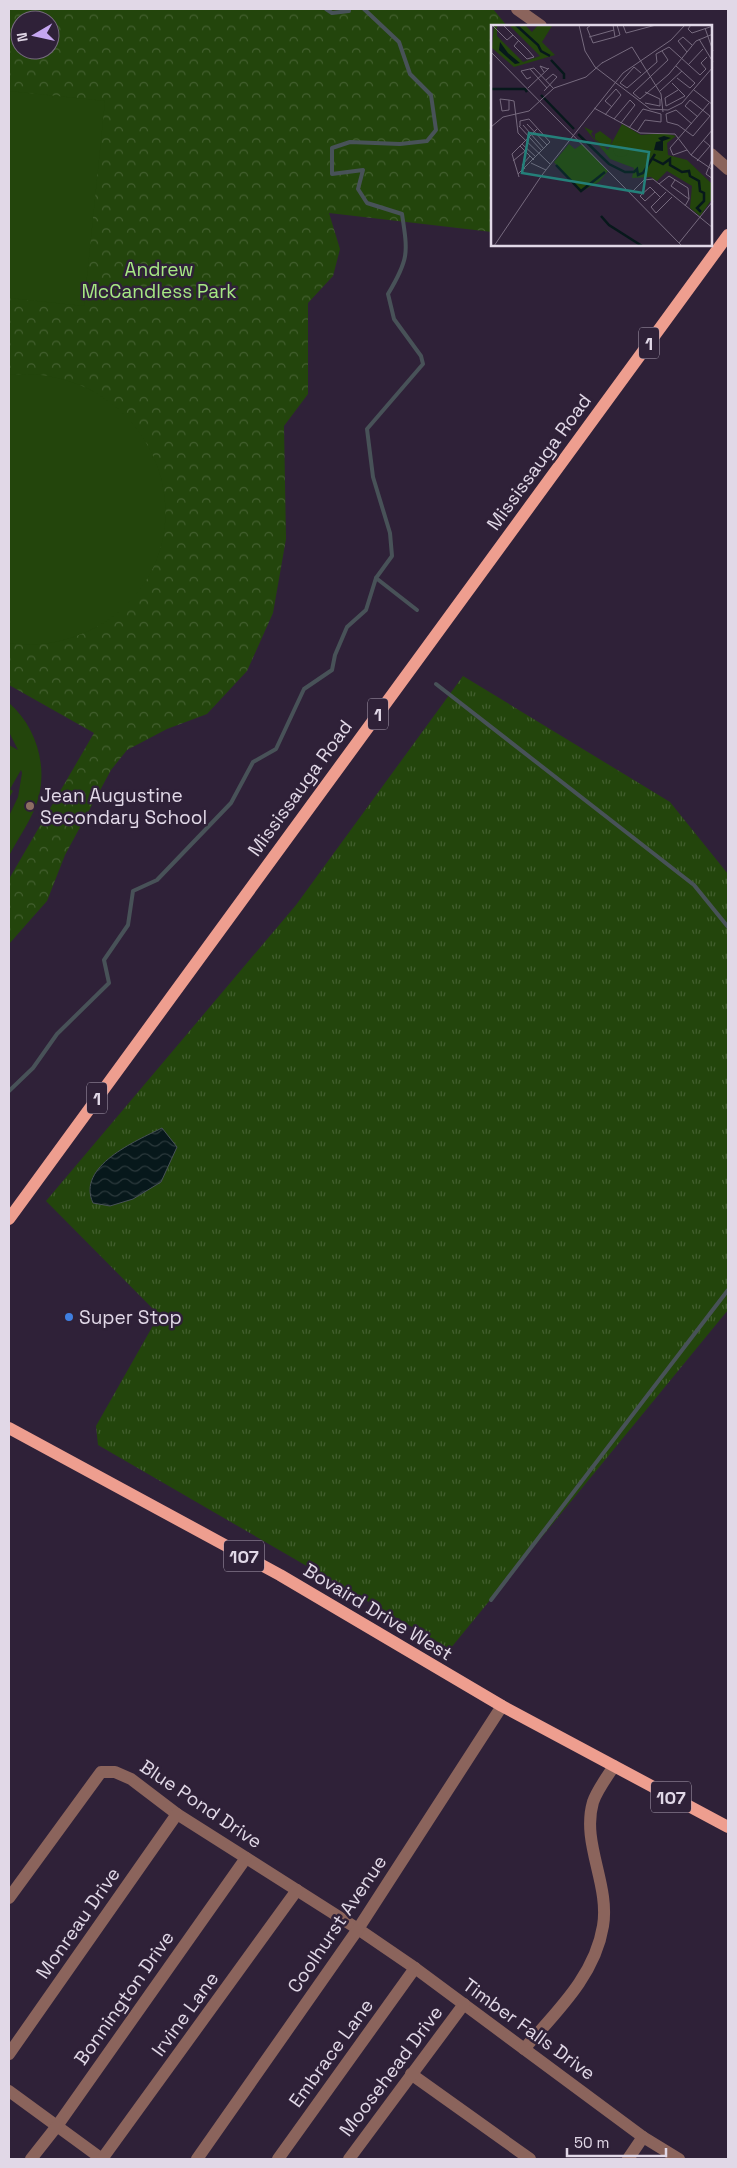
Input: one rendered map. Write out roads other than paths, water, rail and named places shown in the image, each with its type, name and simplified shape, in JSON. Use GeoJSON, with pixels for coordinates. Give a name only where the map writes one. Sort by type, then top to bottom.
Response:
{"type":"FeatureCollection","features":[{"type":"Feature","properties":{"kind":"main road","name":"Mississauga Road"},"geometry":{"type":"LineString","coordinates":[[9,1219],[728,235]]}},
{"type":"Feature","properties":{"kind":"main road","name":"Bovaird Drive West"},"geometry":{"type":"LineString","coordinates":[[9,1428],[280,1575],[502,1706],[728,1827]]}},
{"type":"Feature","properties":{"kind":"street"},"geometry":{"type":"LineString","coordinates":[[517,9],[540,25]]}},
{"type":"Feature","properties":{"kind":"street"},"geometry":{"type":"LineString","coordinates":[[712,155],[728,169]]}},
{"type":"Feature","properties":{"kind":"street","name":"Coolhurst Avenue"},"geometry":{"type":"LineString","coordinates":[[197,2159],[358,1929],[502,1706]]}},
{"type":"Feature","properties":{"kind":"street"},"geometry":{"type":"LineString","coordinates":[[524,2049],[575,1990],[588,1968],[599,1943],[605,1903],[592,1840],[590,1820],[593,1801],[614,1766]]}},
{"type":"Feature","properties":{"kind":"street","name":"Blue Pond Drive"},"geometry":{"type":"LineString","coordinates":[[9,1898],[101,1772],[116,1772],[131,1779],[177,1814],[358,1929]]}},
{"type":"Feature","properties":{"kind":"street","name":"Monreau Drive"},"geometry":{"type":"LineString","coordinates":[[9,2054],[177,1814]]}},
{"type":"Feature","properties":{"kind":"street","name":"Bonnington Drive"},"geometry":{"type":"LineString","coordinates":[[31,2159],[57,2126],[246,1858]]}},
{"type":"Feature","properties":{"kind":"street","name":"Irvine Lane"},"geometry":{"type":"LineString","coordinates":[[102,2159],[297,1890]]}},
{"type":"Feature","properties":{"kind":"street","name":"Timber Falls Drive"},"geometry":{"type":"LineString","coordinates":[[358,1929],[415,1968],[643,2137],[679,2159]]}},
{"type":"Feature","properties":{"kind":"street","name":"Embrace Lane"},"geometry":{"type":"LineString","coordinates":[[278,2159],[415,1968]]}},
{"type":"Feature","properties":{"kind":"street","name":"Moosehead Drive"},"geometry":{"type":"LineString","coordinates":[[349,2159],[464,2004]]}},
{"type":"Feature","properties":{"kind":"street"},"geometry":{"type":"LineString","coordinates":[[411,2074],[530,2159]]}},
{"type":"Feature","properties":{"kind":"street"},"geometry":{"type":"LineString","coordinates":[[9,2091],[102,2159]]}},
{"type":"Feature","properties":{"kind":"street"},"geometry":{"type":"LineString","coordinates":[[628,2159],[643,2137]]}},
{"type":"Feature","properties":{"kind":"water"},"geometry":{"type":"Polygon","coordinates":[[[162,1128],[177,1147],[161,1182],[133,1199],[110,1206],[93,1203],[90,1190],[93,1177],[101,1166],[111,1156],[162,1128]]]}},
{"type":"Feature","properties":{"kind":"waterway"},"geometry":{"type":"LineString","coordinates":[[326,9],[332,13],[349,11],[349,9]]}},
{"type":"Feature","properties":{"kind":"waterway"},"geometry":{"type":"LineString","coordinates":[[9,1091],[33,1068],[57,1034],[109,983],[104,960],[128,925],[133,891],[157,880],[231,803],[253,762],[276,749],[304,689],[332,670],[335,655],[347,627],[366,610],[376,578],[392,556],[390,533],[373,477],[367,429],[423,364],[421,356],[394,319],[388,294],[400,272],[405,256],[404,227],[402,214],[367,203],[358,189],[363,170],[332,174],[332,148],[350,142],[400,144],[427,141],[436,130],[431,95],[410,74],[399,42],[364,9]]}},
{"type":"Feature","properties":{"kind":"waterway"},"geometry":{"type":"LineString","coordinates":[[376,578],[417,610]]}},
{"type":"Feature","properties":{"kind":"waterway"},"geometry":{"type":"LineString","coordinates":[[436,684],[694,885],[728,927]]}},
{"type":"Feature","properties":{"kind":"waterway"},"geometry":{"type":"LineString","coordinates":[[491,1600],[728,1290]]}},
{"type":"Feature","properties":{"kind":"place","name":"Jean Augustine Secondary School"},"geometry":{"type":"Point","coordinates":[30,806]}},
{"type":"Feature","properties":{"kind":"place","name":"Super Stop"},"geometry":{"type":"Point","coordinates":[69,1317]}},
{"type":"Feature","properties":{"kind":"park label","name":"Andrew McCandless Park"},"geometry":{"type":"Point","coordinates":[159,280]}}]}
